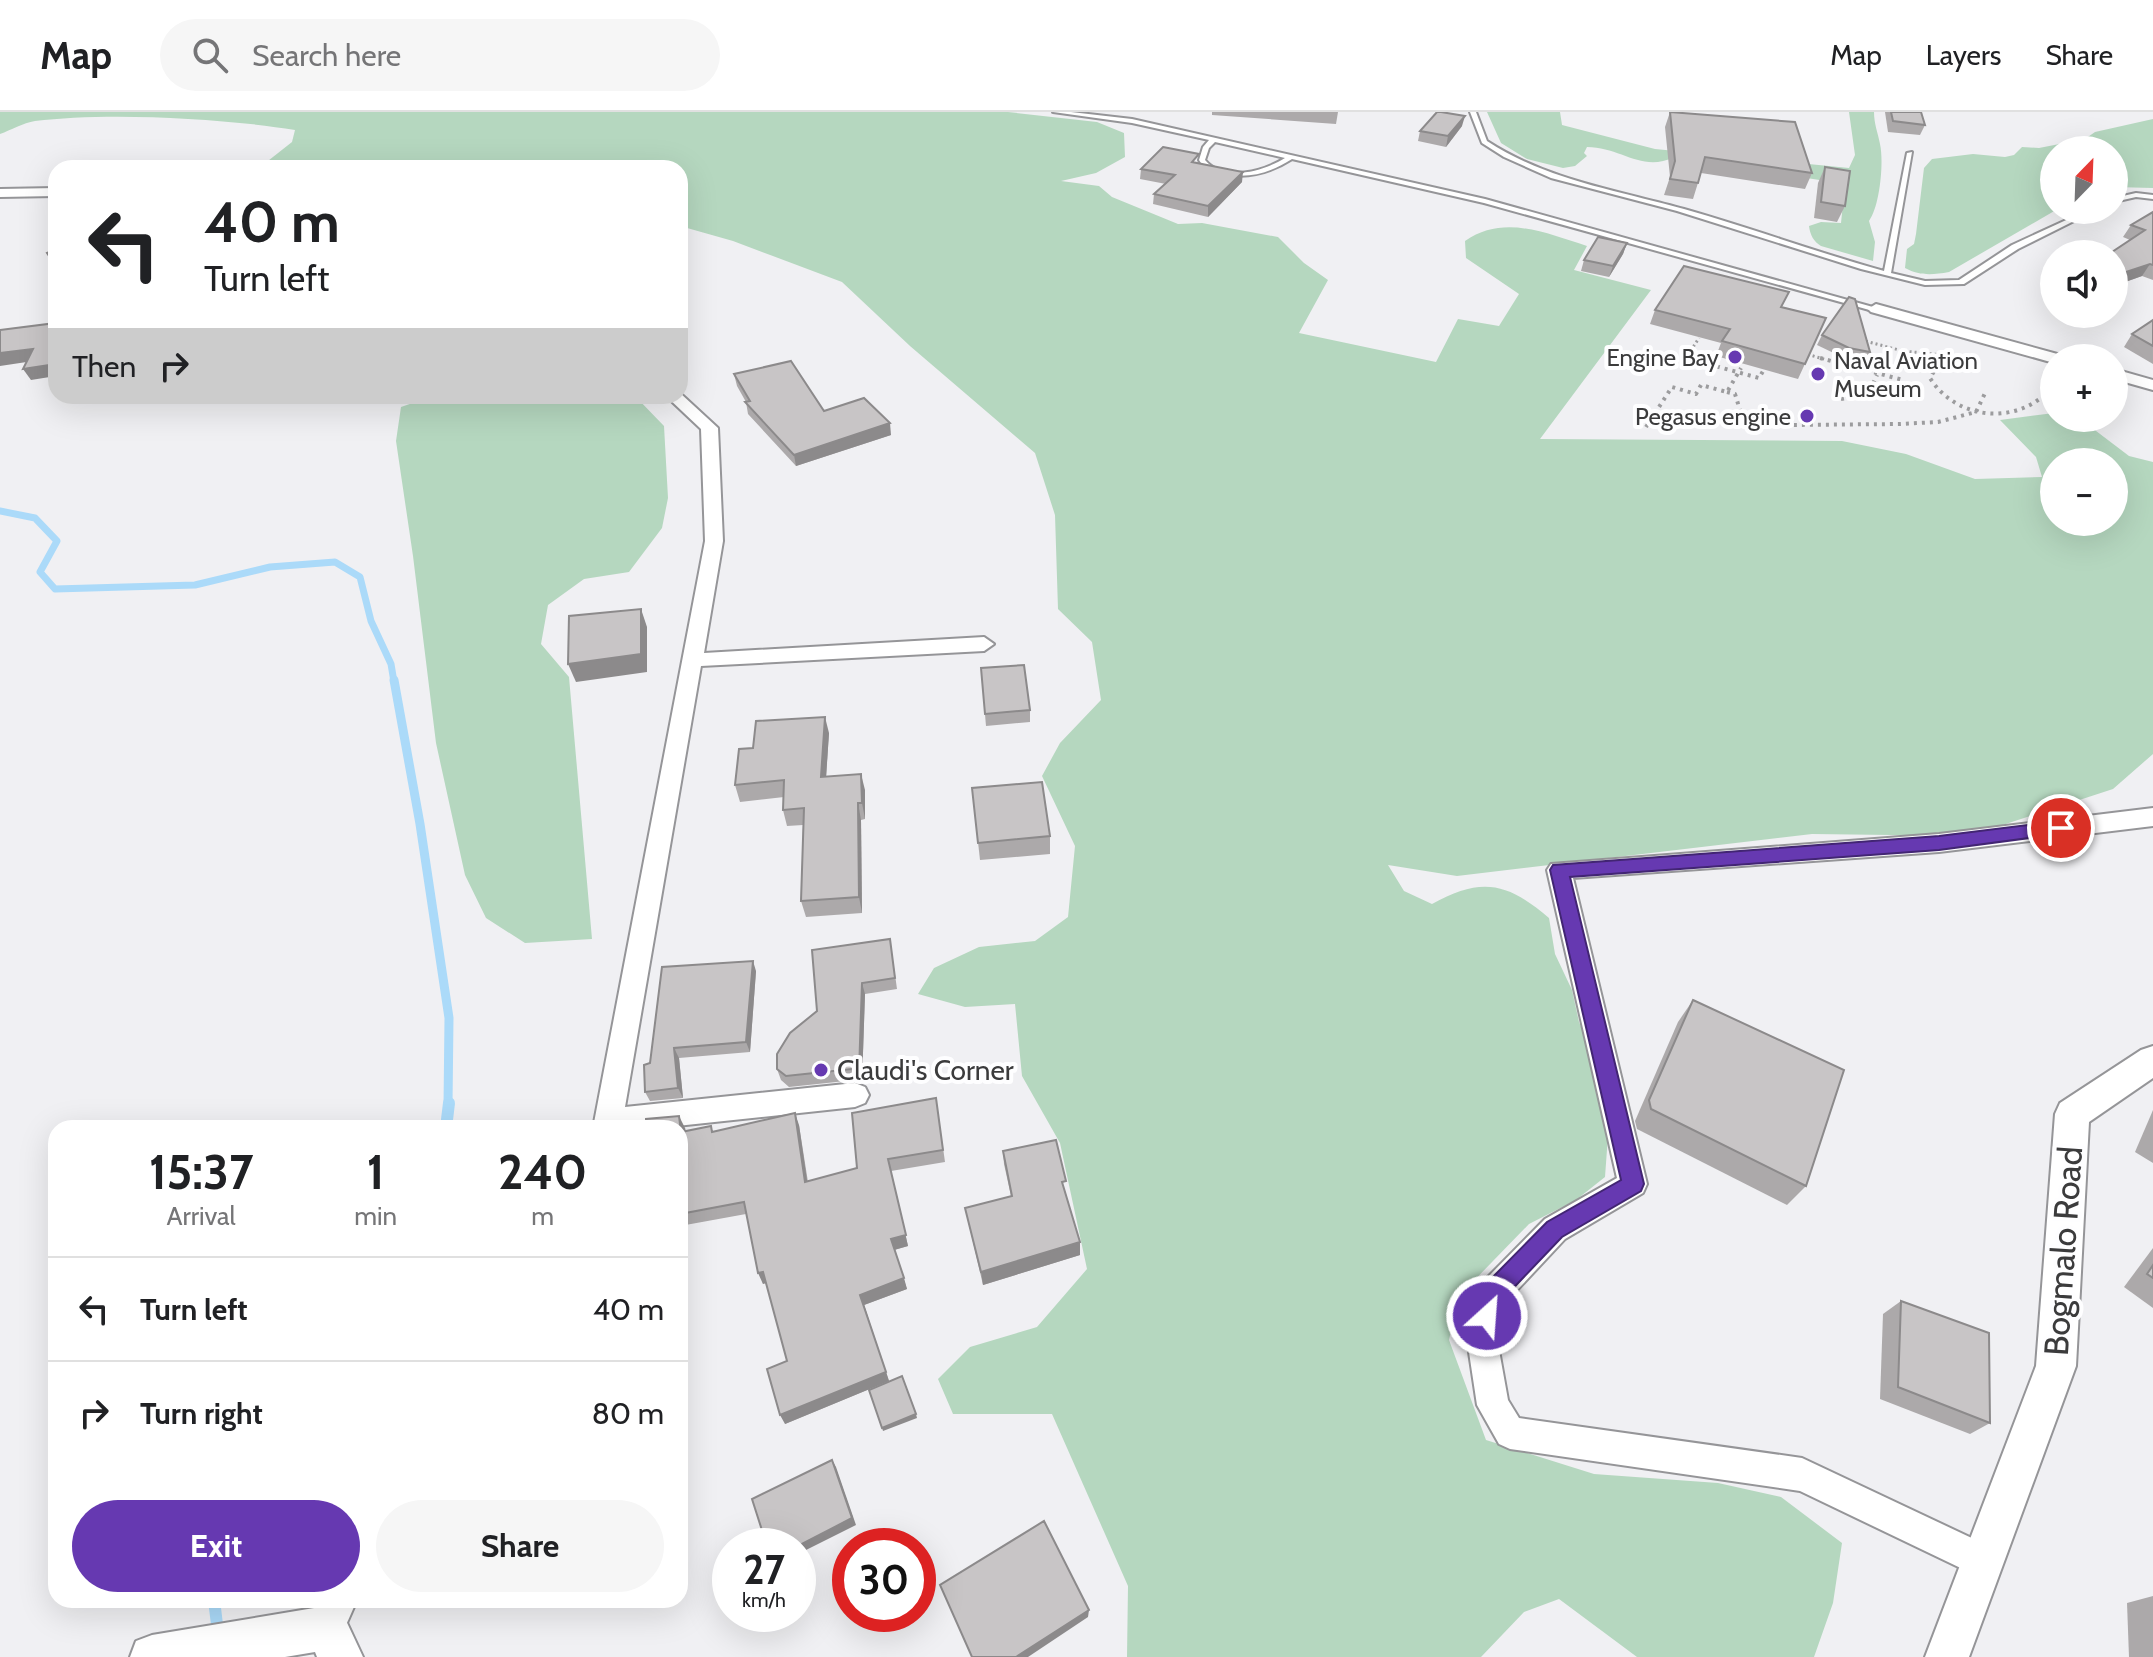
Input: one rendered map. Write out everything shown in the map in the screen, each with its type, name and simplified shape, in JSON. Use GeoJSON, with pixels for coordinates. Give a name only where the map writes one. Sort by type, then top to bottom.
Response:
{"type":"FeatureCollection","features":[{"type":"Feature","properties":{"kind":"street"},"geometry":{"type":"LineString","coordinates":[[0,193],[48,192]]}},
{"type":"Feature","properties":{"kind":"street"},"geometry":{"type":"LineString","coordinates":[[1876,309],[2040,354]]}},
{"type":"Feature","properties":{"kind":"street"},"geometry":{"type":"LineString","coordinates":[[2128,378],[2153,385]]}},
{"type":"Feature","properties":{"kind":"street"},"geometry":{"type":"LineString","coordinates":[[609,1120],[714,541],[709,428],[683,404]]}},
{"type":"Feature","properties":{"kind":"street"},"geometry":{"type":"LineString","coordinates":[[693,660],[984,644]]}},
{"type":"Feature","properties":{"kind":"street"},"geometry":{"type":"LineString","coordinates":[[1983,1561],[1802,1475],[1510,1433],[1493,1405],[1482,1339],[1492,1294],[1555,1229],[1633,1184],[1559,870],[1939,843],[2153,817]]}},
{"type":"Feature","properties":{"kind":"street","name":"Bogmalo Road"},"geometry":{"type":"LineString","coordinates":[[1947,1657],[2056,1366],[2072,1114],[2153,1060]]}},
{"type":"Feature","properties":{"kind":"street"},"geometry":{"type":"LineString","coordinates":[[642,1120],[855,1095]]}},
{"type":"Feature","properties":{"kind":"street"},"geometry":{"type":"LineString","coordinates":[[152,1657],[336,1628]]}},
{"type":"Feature","properties":{"kind":"lane"},"geometry":{"type":"LineString","coordinates":[[1056,112],[1132,121],[1485,201],[1876,309]]}},
{"type":"Feature","properties":{"kind":"lane"},"geometry":{"type":"LineString","coordinates":[[1473,112],[1484,142],[1527,167],[1583,186],[1678,209],[1887,273],[1939,285],[1961,282],[2015,247],[2063,224]]}},
{"type":"Feature","properties":{"kind":"lane"},"geometry":{"type":"LineString","coordinates":[[1214,139],[1206,147],[1202,160],[1216,170],[1253,176],[1273,169],[1292,156]]}},
{"type":"Feature","properties":{"kind":"lane"},"geometry":{"type":"LineString","coordinates":[[1887,273],[1910,153]]}},
{"type":"Feature","properties":{"kind":"lane"},"geometry":{"type":"LineString","coordinates":[[2128,197],[2153,197]]}},
{"type":"Feature","properties":{"kind":"path"},"geometry":{"type":"LineString","coordinates":[[1848,336],[1903,351],[1943,355],[1930,378],[1934,388],[1944,398],[1976,412],[2006,413],[2031,409],[2040,399]]}},
{"type":"Feature","properties":{"kind":"path"},"geometry":{"type":"LineString","coordinates":[[1699,338],[1686,358],[1740,370],[1759,378],[1772,356]]}},
{"type":"Feature","properties":{"kind":"path"},"geometry":{"type":"LineString","coordinates":[[1793,350],[1903,380]]}},
{"type":"Feature","properties":{"kind":"path"},"geometry":{"type":"LineString","coordinates":[[1727,392],[1740,370]]}},
{"type":"Feature","properties":{"kind":"path"},"geometry":{"type":"LineString","coordinates":[[1841,399],[1868,395],[1877,375]]}},
{"type":"Feature","properties":{"kind":"path"},"geometry":{"type":"LineString","coordinates":[[1646,427],[1672,387],[1696,394],[1701,385],[1735,394],[1744,423]]}},
{"type":"Feature","properties":{"kind":"path"},"geometry":{"type":"LineString","coordinates":[[1650,420],[1824,426],[1923,424],[1955,420],[1976,412],[1986,391]]}},
{"type":"Feature","properties":{"kind":"green space"},"geometry":{"type":"Polygon","coordinates":[[[0,112],[1008,112],[1097,122],[1124,133],[1125,157],[1096,173],[1061,181],[1099,186],[1112,197],[1178,224],[1202,223],[1278,237],[1304,263],[1328,280],[1299,333],[1436,362],[1458,319],[1499,326],[1519,294],[1466,258],[1465,241],[1480,233],[1510,227],[1525,228],[1587,246],[1574,270],[1651,290],[1540,439],[1842,441],[1906,454],[1975,479],[2040,477],[2040,536],[2128,536],[2128,455],[2153,462],[2153,754],[2113,789],[1969,836],[1812,834],[1457,876],[1388,865],[1404,891],[1432,904],[1465,890],[1493,887],[1520,897],[1549,918],[1555,954],[1572,990],[1579,1022],[1600,1072],[1609,1122],[1605,1177],[1576,1200],[1529,1224],[1458,1297],[1449,1340],[1486,1440],[1594,1474],[1718,1483],[1781,1497],[1842,1543],[1833,1603],[1814,1657],[1637,1657],[1559,1599],[1524,1612],[1481,1657],[1127,1657],[1128,1586],[1052,1414],[953,1414],[938,1379],[970,1347],[1037,1327],[1087,1269],[1060,1143],[1022,1076],[1015,1004],[965,1007],[918,994],[934,968],[979,947],[1035,941],[1068,917],[1075,846],[1042,776],[1060,743],[1101,700],[1092,642],[1058,609],[1055,515],[1035,453],[910,346],[842,282],[733,241],[688,228],[688,160],[269,160],[292,142],[295,130],[234,122],[164,118],[95,117],[35,121],[0,134],[0,112]]]}},
{"type":"Feature","properties":{"kind":"green space"},"geometry":{"type":"Polygon","coordinates":[[[1487,112],[1560,112],[1562,125],[1655,149],[1849,168],[1855,155],[1849,112],[1874,112],[1882,162],[1878,195],[1869,221],[1875,242],[1873,261],[1821,246],[1810,232],[1809,226],[1821,222],[1841,223],[1845,184],[1674,157],[1662,161],[1641,161],[1587,147],[1584,153],[1587,156],[1575,166],[1563,168],[1527,159],[1501,143],[1487,112]]]}},
{"type":"Feature","properties":{"kind":"green space"},"geometry":{"type":"Polygon","coordinates":[[[2153,119],[2153,188],[2128,187],[2128,136],[2089,136],[2153,119]]]}},
{"type":"Feature","properties":{"kind":"green space"},"geometry":{"type":"Polygon","coordinates":[[[2022,147],[2039,148],[2040,219],[1949,272],[1926,274],[1905,268],[1907,249],[1914,244],[1916,234],[1924,168],[1932,159],[1973,154],[2005,157],[2014,155],[2022,147]]]}},
{"type":"Feature","properties":{"kind":"green space"},"geometry":{"type":"Polygon","coordinates":[[[410,404],[643,404],[664,426],[668,498],[662,528],[629,572],[584,579],[548,605],[541,644],[569,677],[592,939],[525,943],[486,918],[465,875],[436,743],[396,441],[401,407],[410,404]]]}},
{"type":"Feature","properties":{"kind":"green space"},"geometry":{"type":"Polygon","coordinates":[[[2040,415],[2040,432],[2097,432],[2118,448],[2040,448],[2040,470],[2036,457],[2000,420],[2040,415]]]}},
{"type":"Feature","properties":{"kind":"building"},"geometry":{"type":"Polygon","coordinates":[[[1437,112],[1465,116],[1448,136],[1420,131],[1437,112]]]}},
{"type":"Feature","properties":{"kind":"building"},"geometry":{"type":"Polygon","coordinates":[[[1670,112],[1795,122],[1812,173],[1705,157],[1698,183],[1670,179],[1675,161],[1670,112]]]}},
{"type":"Feature","properties":{"kind":"building"},"geometry":{"type":"Polygon","coordinates":[[[1891,112],[1921,112],[1925,125],[1893,121],[1891,112]]]}},
{"type":"Feature","properties":{"kind":"building"},"geometry":{"type":"Polygon","coordinates":[[[1163,147],[1199,154],[1192,162],[1243,172],[1208,206],[1154,194],[1175,175],[1141,169],[1163,147]]]}},
{"type":"Feature","properties":{"kind":"building"},"geometry":{"type":"Polygon","coordinates":[[[1825,167],[1850,171],[1845,206],[1821,202],[1825,167]]]}},
{"type":"Feature","properties":{"kind":"building"},"geometry":{"type":"Polygon","coordinates":[[[2153,212],[2153,265],[2128,271],[2128,241],[2145,230],[2131,225],[2153,212]]]}},
{"type":"Feature","properties":{"kind":"building"},"geometry":{"type":"Polygon","coordinates":[[[1598,237],[1627,243],[1613,266],[1584,260],[1598,237]]]}},
{"type":"Feature","properties":{"kind":"building"},"geometry":{"type":"Polygon","coordinates":[[[1684,266],[1789,292],[1781,307],[1826,318],[1805,364],[1722,341],[1730,329],[1655,310],[1684,266]]]}},
{"type":"Feature","properties":{"kind":"building"},"geometry":{"type":"Polygon","coordinates":[[[1849,297],[1855,299],[1870,352],[1849,348],[1822,335],[1849,297]]]}},
{"type":"Feature","properties":{"kind":"building"},"geometry":{"type":"Polygon","coordinates":[[[2153,320],[2153,346],[2132,334],[2153,320]]]}},
{"type":"Feature","properties":{"kind":"building"},"geometry":{"type":"Polygon","coordinates":[[[48,324],[48,365],[23,369],[33,349],[0,353],[0,330],[48,324]]]}},
{"type":"Feature","properties":{"kind":"building"},"geometry":{"type":"Polygon","coordinates":[[[791,361],[824,411],[864,398],[890,423],[794,455],[745,402],[750,401],[734,374],[791,361]]]}},
{"type":"Feature","properties":{"kind":"building"},"geometry":{"type":"Polygon","coordinates":[[[641,609],[641,654],[568,664],[569,616],[641,609]]]}},
{"type":"Feature","properties":{"kind":"building"},"geometry":{"type":"Polygon","coordinates":[[[1024,665],[1030,710],[985,714],[981,668],[1024,665]]]}},
{"type":"Feature","properties":{"kind":"building"},"geometry":{"type":"Polygon","coordinates":[[[825,717],[821,777],[861,774],[862,803],[858,803],[859,897],[801,901],[804,808],[783,810],[784,780],[735,785],[739,749],[753,748],[756,721],[825,717]]]}},
{"type":"Feature","properties":{"kind":"building"},"geometry":{"type":"Polygon","coordinates":[[[1042,782],[1050,836],[978,843],[972,788],[1042,782]]]}},
{"type":"Feature","properties":{"kind":"building"},"geometry":{"type":"Polygon","coordinates":[[[890,939],[895,978],[862,983],[859,1072],[852,1069],[786,1076],[777,1069],[777,1054],[790,1033],[817,1011],[812,950],[890,939]]]}},
{"type":"Feature","properties":{"kind":"building"},"geometry":{"type":"Polygon","coordinates":[[[753,961],[746,1042],[674,1048],[678,1088],[645,1092],[644,1065],[650,1063],[662,967],[753,961]]]}},
{"type":"Feature","properties":{"kind":"building"},"geometry":{"type":"Polygon","coordinates":[[[1693,1000],[1844,1070],[1806,1186],[1651,1109],[1649,1100],[1693,1000]]]}},
{"type":"Feature","properties":{"kind":"building"},"geometry":{"type":"Polygon","coordinates":[[[936,1098],[943,1150],[888,1159],[906,1235],[891,1239],[904,1278],[860,1295],[886,1372],[780,1415],[767,1369],[787,1361],[763,1272],[758,1273],[744,1202],[688,1212],[688,1131],[711,1126],[712,1132],[795,1113],[805,1182],[857,1168],[852,1113],[936,1098]]]}},
{"type":"Feature","properties":{"kind":"building"},"geometry":{"type":"Polygon","coordinates":[[[679,1116],[680,1120],[646,1120],[646,1119],[679,1116]]]}},
{"type":"Feature","properties":{"kind":"building"},"geometry":{"type":"Polygon","coordinates":[[[1056,1140],[1066,1181],[1062,1182],[1080,1242],[981,1272],[965,1208],[1012,1196],[1003,1151],[1056,1140]]]}},
{"type":"Feature","properties":{"kind":"building"},"geometry":{"type":"Polygon","coordinates":[[[1901,1301],[1989,1333],[1990,1423],[1898,1387],[1901,1301]]]}},
{"type":"Feature","properties":{"kind":"building"},"geometry":{"type":"Polygon","coordinates":[[[902,1376],[916,1414],[882,1428],[869,1390],[902,1376]]]}},
{"type":"Feature","properties":{"kind":"building"},"geometry":{"type":"Polygon","coordinates":[[[832,1460],[852,1518],[816,1537],[816,1528],[761,1528],[752,1499],[832,1460]]]}},
{"type":"Feature","properties":{"kind":"building"},"geometry":{"type":"Polygon","coordinates":[[[1044,1521],[1089,1610],[1016,1657],[972,1657],[940,1585],[1044,1521]]]}},
{"type":"Feature","properties":{"kind":"waterway"},"geometry":{"type":"LineString","coordinates":[[0,511],[35,518],[57,541],[40,572],[55,589],[195,585],[270,567],[335,562],[360,577],[371,621],[391,664],[394,682]]}},
{"type":"Feature","properties":{"kind":"waterway"},"geometry":{"type":"LineString","coordinates":[[394,680],[420,824],[449,1018],[448,1105]]}},
{"type":"Feature","properties":{"kind":"waterway"},"geometry":{"type":"LineString","coordinates":[[447,1120],[449,1103]]}},
{"type":"Feature","properties":{"kind":"waterway"},"geometry":{"type":"LineString","coordinates":[[215,1608],[221,1657]]}},
{"type":"Feature","properties":{"kind":"place","name":"Engine Bay"},"geometry":{"type":"Point","coordinates":[1735,357]}},
{"type":"Feature","properties":{"kind":"place","name":"Naval Aviation Museum"},"geometry":{"type":"Point","coordinates":[1818,374]}},
{"type":"Feature","properties":{"kind":"place","name":"Pegasus engine"},"geometry":{"type":"Point","coordinates":[1807,416]}},
{"type":"Feature","properties":{"kind":"place","name":"Claudi's Corner"},"geometry":{"type":"Point","coordinates":[821,1070]}},
{"type":"Feature","properties":{"kind":"route"},"geometry":{"type":"LineString","coordinates":[[1487,1316],[1492,1294],[1555,1229],[1633,1184],[1559,870],[1939,843],[2061,828]]}}]}
